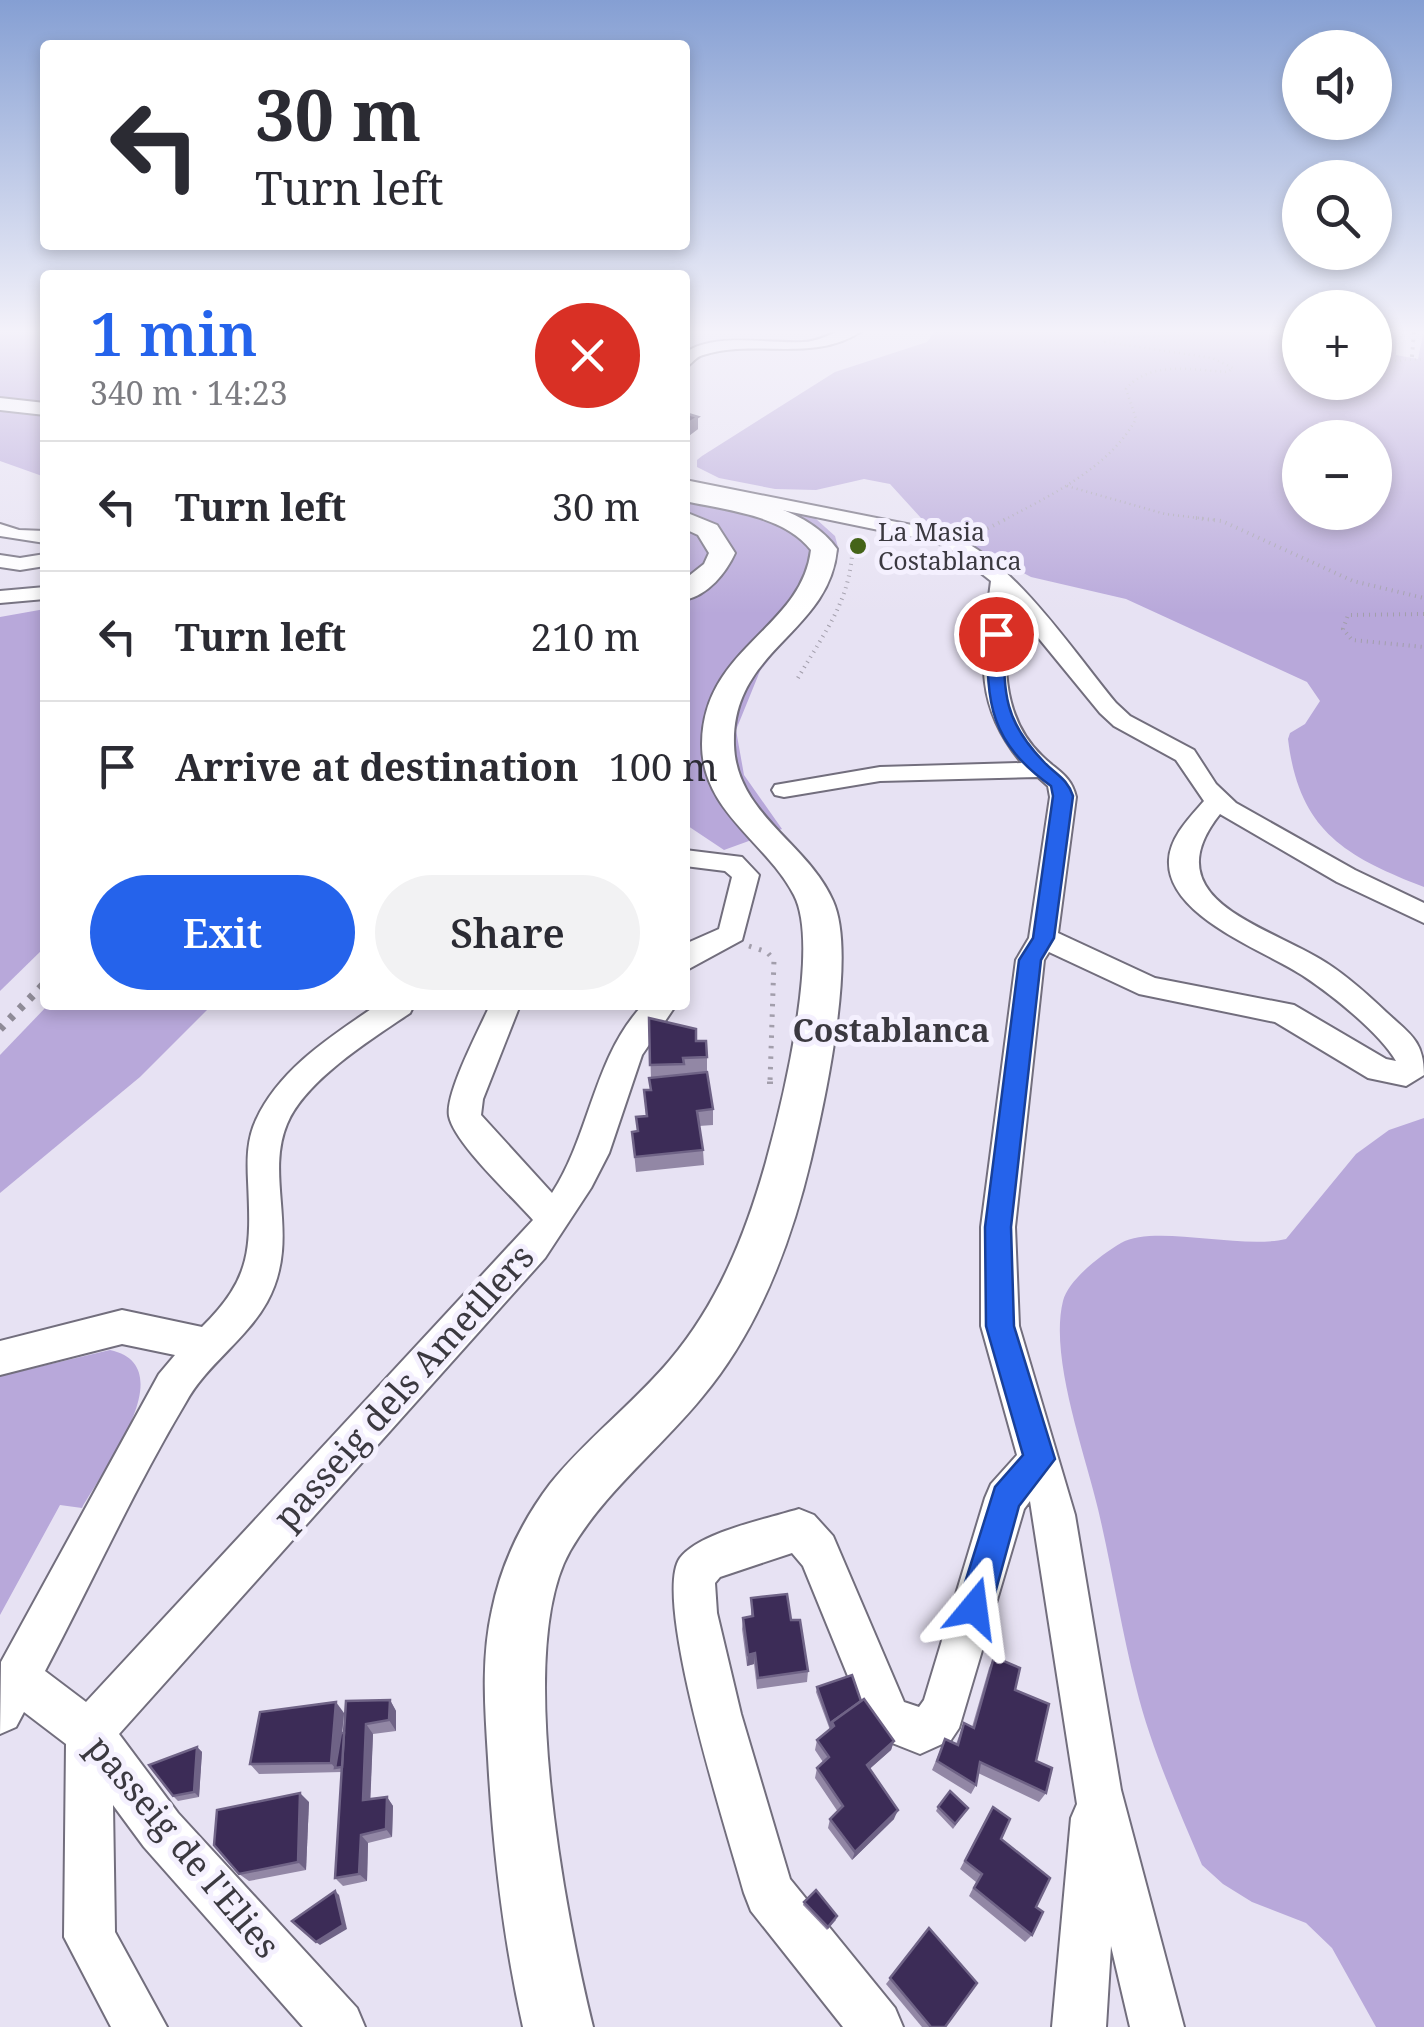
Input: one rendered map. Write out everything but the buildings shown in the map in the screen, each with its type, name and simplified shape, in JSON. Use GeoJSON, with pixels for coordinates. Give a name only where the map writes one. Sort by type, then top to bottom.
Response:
{"type":"FeatureCollection","features":[{"type":"Feature","properties":{"kind":"main road"},"geometry":{"type":"LineString","coordinates":[[690,499],[821,532]]}},
{"type":"Feature","properties":{"kind":"main road"},"geometry":{"type":"LineString","coordinates":[[690,500],[794,536],[821,532]]}},
{"type":"Feature","properties":{"kind":"main road"},"geometry":{"type":"LineString","coordinates":[[690,521],[708,530],[722,553],[716,568],[690,588]]}},
{"type":"Feature","properties":{"kind":"main road"},"geometry":{"type":"LineString","coordinates":[[558,2027],[530,1894],[514,1691],[522,1603],[535,1562],[564,1513],[593,1476],[674,1393],[706,1352],[759,1258],[790,1145],[820,985],[822,922],[802,879],[725,784],[717,747],[720,722],[734,678],[774,629],[801,584],[821,532]]}},
{"type":"Feature","properties":{"kind":"street"},"geometry":{"type":"LineString","coordinates":[[690,487],[821,532],[956,544],[1001,579],[1122,721],[1185,755],[1217,801],[1346,876],[1424,914]]}},
{"type":"Feature","properties":{"kind":"street"},"geometry":{"type":"LineString","coordinates":[[0,530],[16,536],[40,537]]}},
{"type":"Feature","properties":{"kind":"street"},"geometry":{"type":"LineString","coordinates":[[0,561],[20,564],[40,561]]}},
{"type":"Feature","properties":{"kind":"street"},"geometry":{"type":"LineString","coordinates":[[1001,579],[993,661],[998,708],[1008,734],[1040,770],[1060,783],[1063,796],[1044,938],[1030,960],[1004,1171],[997,1270],[1000,1326],[1040,1459],[1063,1561],[1097,1790],[1157,2027]]}},
{"type":"Feature","properties":{"kind":"street"},"geometry":{"type":"LineString","coordinates":[[0,597],[40,591]]}},
{"type":"Feature","properties":{"kind":"street"},"geometry":{"type":"LineString","coordinates":[[784,790],[880,774],[1040,770]]}},
{"type":"Feature","properties":{"kind":"street"},"geometry":{"type":"LineString","coordinates":[[1044,938],[1149,987],[1284,1013],[1379,1070],[1406,1074],[1413,1067],[1405,1047],[1349,995],[1314,968],[1203,905],[1192,893],[1180,864],[1184,844],[1217,801]]}},
{"type":"Feature","properties":{"kind":"street"},"geometry":{"type":"LineString","coordinates":[[690,859],[734,863],[746,875],[736,925],[727,938],[690,953]]}},
{"type":"Feature","properties":{"kind":"street"},"geometry":{"type":"LineString","coordinates":[[9,1694],[156,1416],[187,1366],[246,1303],[262,1275],[266,1240],[265,1143],[277,1111],[339,1047],[392,1010]]}},
{"type":"Feature","properties":{"kind":"street"},"geometry":{"type":"LineString","coordinates":[[503,1010],[467,1100],[466,1116],[474,1130],[554,1219]]}},
{"type":"Feature","properties":{"kind":"street","name":"passeig dels Ametllers"},"geometry":{"type":"LineString","coordinates":[[89,1733],[382,1414],[554,1219],[592,1153],[636,1030],[656,1010]]}},
{"type":"Feature","properties":{"kind":"street"},"geometry":{"type":"LineString","coordinates":[[0,1358],[122,1326],[206,1345]]}},
{"type":"Feature","properties":{"kind":"street"},"geometry":{"type":"LineString","coordinates":[[876,2027],[769,1892],[718,1714],[695,1613],[693,1576],[708,1560],[799,1530],[818,1551],[888,1720],[920,1731],[936,1724],[943,1712],[1006,1498],[1040,1459]]}},
{"type":"Feature","properties":{"kind":"street","name":"passeig de l'Elies"},"geometry":{"type":"LineString","coordinates":[[9,1694],[89,1733],[161,1830],[338,2027]]}},
{"type":"Feature","properties":{"kind":"street"},"geometry":{"type":"LineString","coordinates":[[89,1733],[90,1937],[140,2027]]}},
{"type":"Feature","properties":{"kind":"street"},"geometry":{"type":"LineString","coordinates":[[1080,2027],[1097,1790]]}},
{"type":"Feature","properties":{"kind":"path"},"geometry":{"type":"LineString","coordinates":[[956,544],[1064,486],[1122,443],[1134,425]]}},
{"type":"Feature","properties":{"kind":"path"},"geometry":{"type":"LineString","coordinates":[[1064,486],[1165,514],[1222,521],[1353,581],[1424,598]]}},
{"type":"Feature","properties":{"kind":"path"},"geometry":{"type":"LineString","coordinates":[[1424,614],[1364,612],[1348,615],[1343,629],[1352,640],[1424,648]]}},
{"type":"Feature","properties":{"kind":"path"},"geometry":{"type":"LineString","coordinates":[[727,938],[767,952],[774,960],[769,1067],[773,1130],[790,1145]]}},
{"type":"Feature","properties":{"kind":"shaded area"},"geometry":{"type":"Polygon","coordinates":[[[0,425],[40,425],[40,475],[0,461],[0,425]]]}},
{"type":"Feature","properties":{"kind":"shaded area"},"geometry":{"type":"Polygon","coordinates":[[[752,425],[1282,425],[1282,530],[1392,530],[1392,425],[1424,425],[1424,887],[1349,851],[1315,818],[1294,770],[1288,739],[1290,733],[1305,724],[1320,701],[1307,682],[1126,599],[1031,577],[921,518],[890,484],[864,479],[816,490],[775,489],[719,478],[697,467],[697,460],[752,425]]]}},
{"type":"Feature","properties":{"kind":"shaded area"},"geometry":{"type":"Polygon","coordinates":[[[690,492],[815,518],[835,536],[839,551],[806,612],[760,671],[736,730],[744,775],[782,829],[724,850],[690,827],[690,492]]]}},
{"type":"Feature","properties":{"kind":"shaded area"},"geometry":{"type":"Polygon","coordinates":[[[40,610],[40,952],[0,991],[0,617],[40,610]]]}},
{"type":"Feature","properties":{"kind":"shaded area"},"geometry":{"type":"Polygon","coordinates":[[[43,1010],[207,1010],[140,1077],[0,1193],[0,1055],[43,1010]]]}},
{"type":"Feature","properties":{"kind":"shaded area"},"geometry":{"type":"Polygon","coordinates":[[[1424,1118],[1424,2027],[1376,2027],[1332,1948],[1306,1923],[1252,1902],[1202,1865],[1142,1710],[1064,1377],[1060,1324],[1063,1301],[1072,1285],[1121,1243],[1155,1236],[1246,1242],[1286,1239],[1356,1154],[1389,1130],[1424,1118]]]}},
{"type":"Feature","properties":{"kind":"shaded area"},"geometry":{"type":"Polygon","coordinates":[[[110,1350],[131,1360],[140,1376],[132,1421],[82,1508],[60,1505],[0,1615],[0,1376],[110,1350]]]}},
{"type":"Feature","properties":{"kind":"railway"},"geometry":{"type":"LineString","coordinates":[[0,1029],[40,988]]}},
{"type":"Feature","properties":{"kind":"place","name":"La Masia Costablanca"},"geometry":{"type":"Point","coordinates":[858,546]}},
{"type":"Feature","properties":{"kind":"district","name":"Costablanca"},"geometry":{"type":"Point","coordinates":[891,1031]}},
{"type":"Feature","properties":{"kind":"route"},"geometry":{"type":"LineString","coordinates":[[974,1608],[1006,1498],[1040,1459],[1000,1326],[998,1227],[1030,960],[1044,938],[1063,796],[1060,783],[1040,770],[1008,734],[995,686],[996,634]]}}]}
